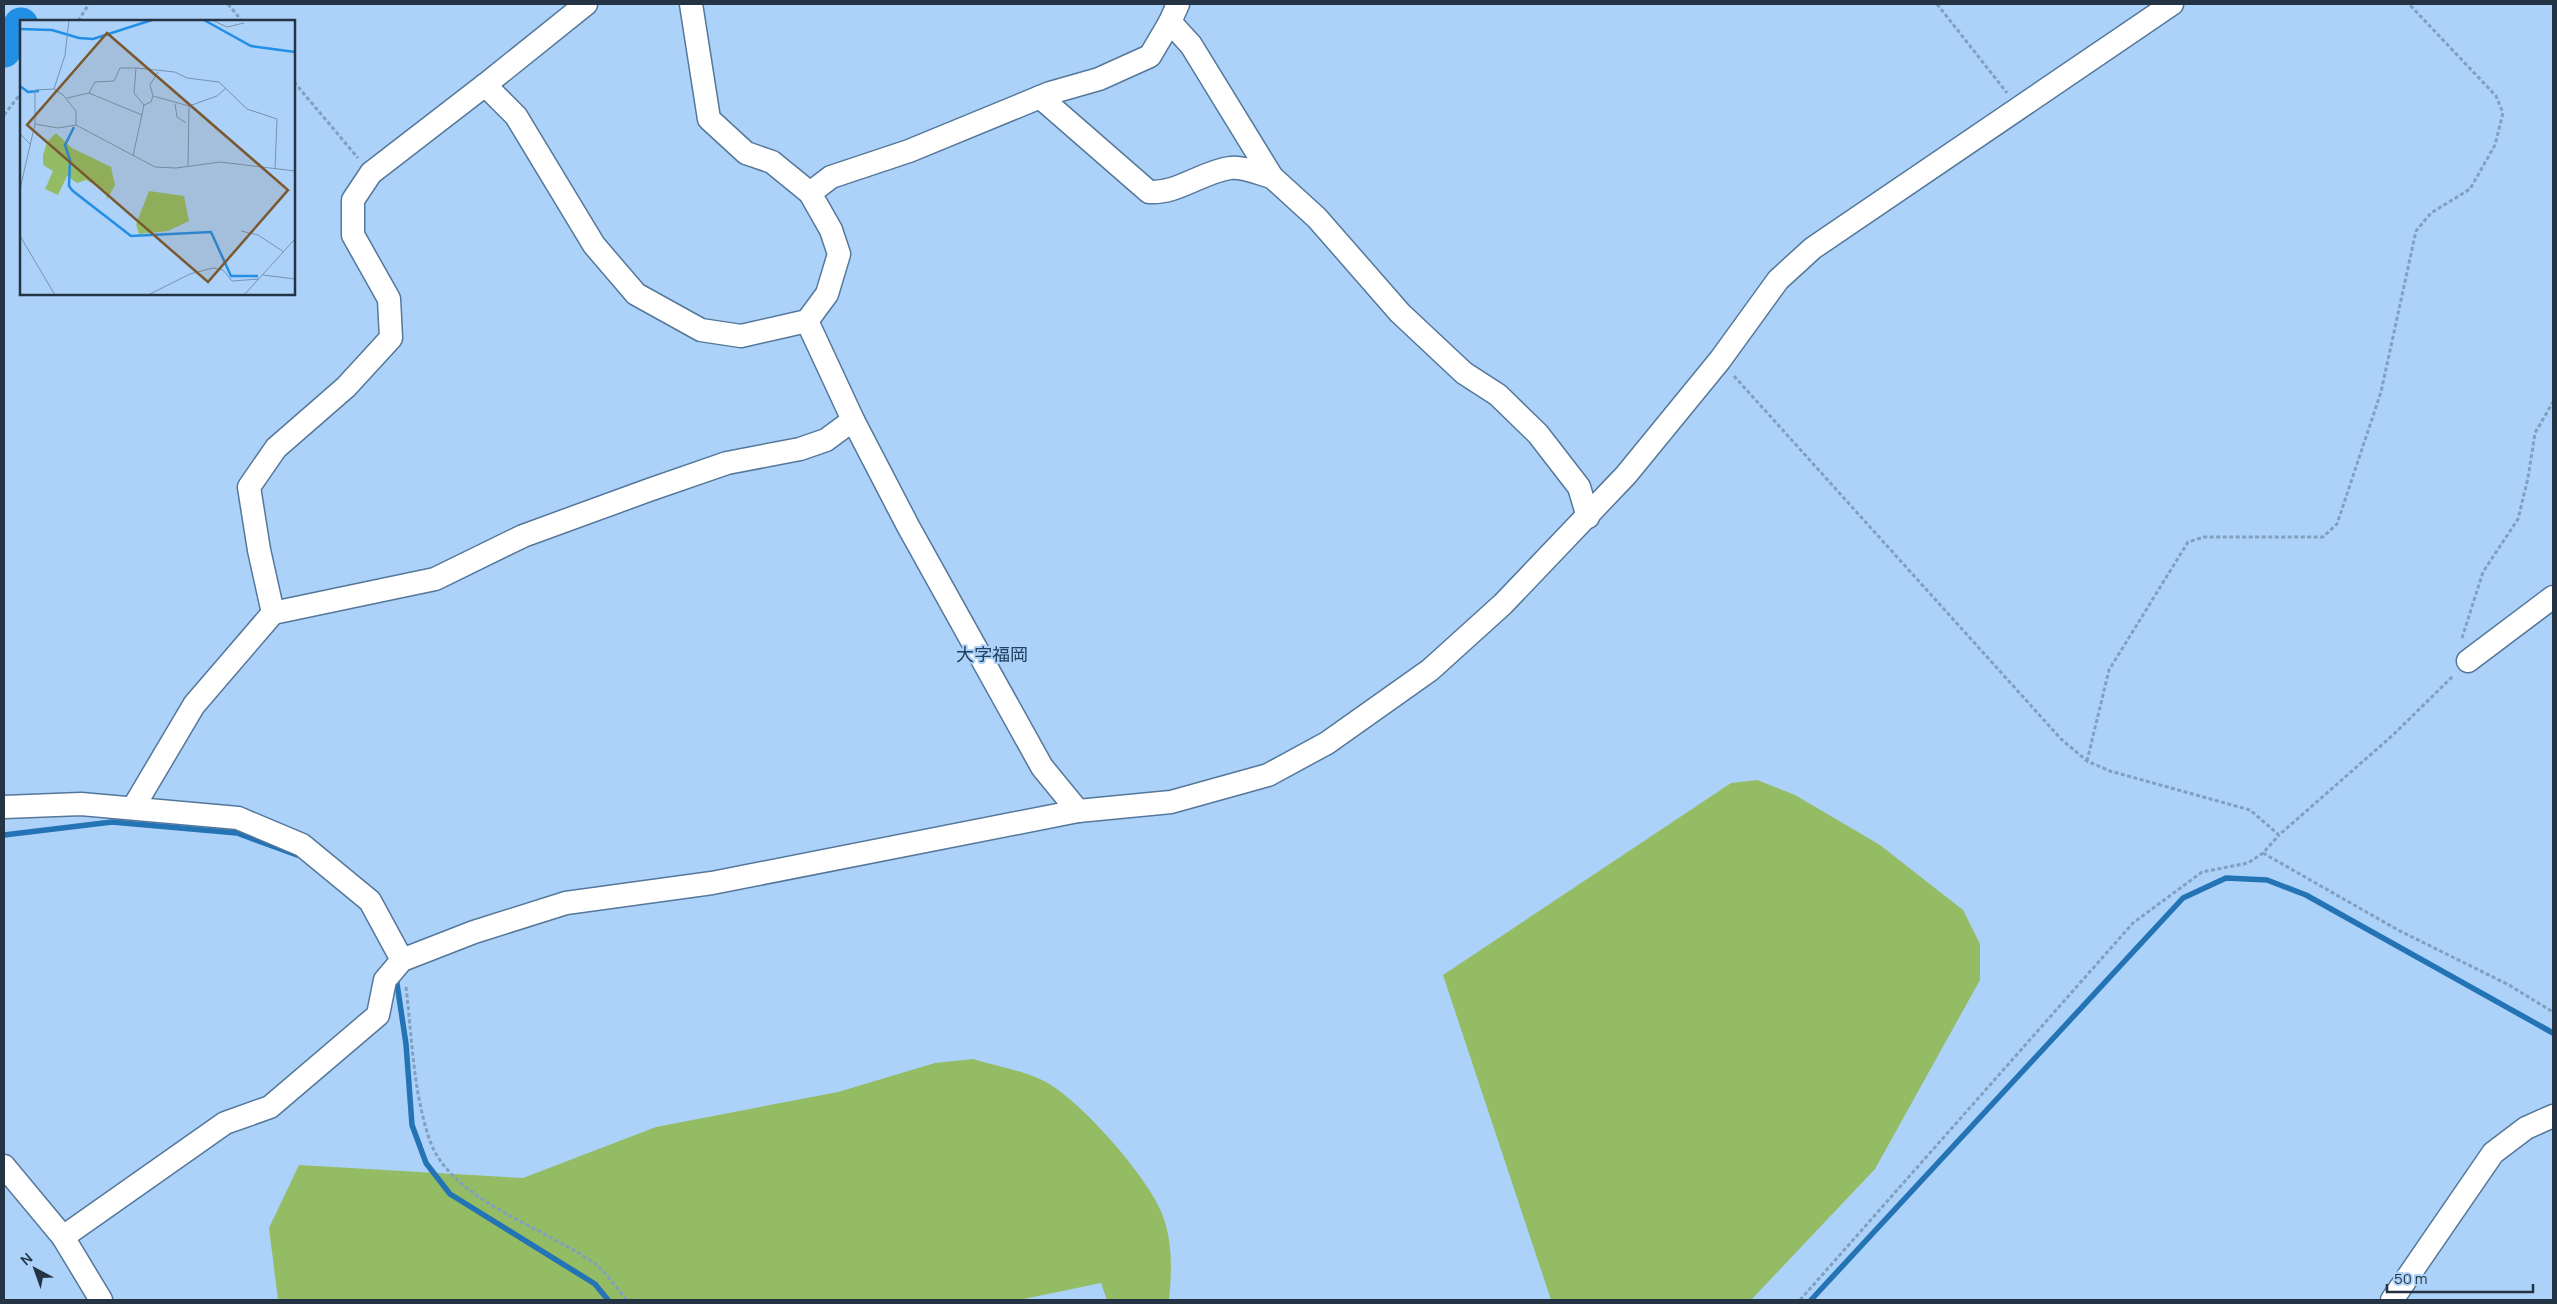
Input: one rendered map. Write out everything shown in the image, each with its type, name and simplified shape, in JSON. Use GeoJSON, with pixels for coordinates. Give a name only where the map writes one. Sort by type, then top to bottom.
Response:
{"type":"FeatureCollection","features":[{"type":"Feature","properties":{"kind":"street"},"geometry":{"type":"LineString","coordinates":[[273,613],[259,550],[249,487],[276,448],[346,386],[391,338],[389,299],[353,235],[353,200],[372,173],[586,4]]}},
{"type":"Feature","properties":{"kind":"street"},"geometry":{"type":"LineString","coordinates":[[485,85],[516,116],[594,245],[636,294],[701,330],[741,336],[807,321],[827,294],[839,254],[830,230],[810,193],[772,162],[746,153],[709,119],[691,4]]}},
{"type":"Feature","properties":{"kind":"street"},"geometry":{"type":"LineString","coordinates":[[63,1238],[225,1122],[270,1107],[378,1016],[385,980],[402,960],[474,932],[566,903],[712,883],[1078,811],[1171,802],[1268,775],[1326,743],[1430,670],[1503,604],[1626,475],[1720,360],[1778,280],[1813,248],[2172,4]]}},
{"type":"Feature","properties":{"kind":"street"},"geometry":{"type":"LineString","coordinates":[[810,193],[831,177],[909,151],[1040,97],[1099,79],[1150,56],[1174,13]]}},
{"type":"Feature","properties":{"kind":"street"},"geometry":{"type":"LineString","coordinates":[[1174,13],[1272,177],[1317,218],[1400,313],[1464,373],[1498,395],[1538,434],[1579,487],[1588,517]]}},
{"type":"Feature","properties":{"kind":"street"},"geometry":{"type":"LineString","coordinates":[[1040,97],[1149,192],[1164,193],[1201,176],[1232,168],[1272,177]]}},
{"type":"Feature","properties":{"kind":"street"},"geometry":{"type":"LineString","coordinates":[[807,321],[853,420],[908,526],[1042,767],[1078,811]]}},
{"type":"Feature","properties":{"kind":"street"},"geometry":{"type":"LineString","coordinates":[[133,808],[194,705],[273,613],[435,579],[523,536],[649,490],[727,463],[800,449],[826,440],[853,420]]}},
{"type":"Feature","properties":{"kind":"street"},"geometry":{"type":"LineString","coordinates":[[2468,661],[2553,597]]}},
{"type":"Feature","properties":{"kind":"street"},"geometry":{"type":"LineString","coordinates":[[4,807],[81,804],[238,818],[302,845],[370,901],[402,960]]}},
{"type":"Feature","properties":{"kind":"street"},"geometry":{"type":"LineString","coordinates":[[2392,1300],[2493,1153],[2526,1128],[2553,1116]]}},
{"type":"Feature","properties":{"kind":"street"},"geometry":{"type":"LineString","coordinates":[[4,1166],[63,1238],[101,1300]]}},
{"type":"Feature","properties":{"kind":"path"},"geometry":{"type":"LineString","coordinates":[[79,20],[88,4]]}},
{"type":"Feature","properties":{"kind":"path"},"geometry":{"type":"LineString","coordinates":[[228,4],[241,20]]}},
{"type":"Feature","properties":{"kind":"path"},"geometry":{"type":"LineString","coordinates":[[1937,4],[2019,109]]}},
{"type":"Feature","properties":{"kind":"path"},"geometry":{"type":"LineString","coordinates":[[2087,761],[2109,670],[2188,542],[2204,536],[2323,537],[2337,524],[2381,392],[2416,231],[2431,214],[2470,189],[2495,145],[2503,113],[2496,96],[2409,4]]}},
{"type":"Feature","properties":{"kind":"path"},"geometry":{"type":"LineString","coordinates":[[295,83],[372,173]]}},
{"type":"Feature","properties":{"kind":"path"},"geometry":{"type":"LineString","coordinates":[[4,115],[20,94]]}},
{"type":"Feature","properties":{"kind":"path"},"geometry":{"type":"LineString","coordinates":[[1720,360],[2061,739],[2087,761],[2127,776],[2250,810],[2279,835]]}},
{"type":"Feature","properties":{"kind":"path"},"geometry":{"type":"LineString","coordinates":[[1800,1300],[2134,923],[2202,872],[2248,863],[2262,853],[2279,835],[2393,735],[2468,661],[2462,639],[2483,572],[2518,519],[2528,478],[2535,433],[2553,402]]}},
{"type":"Feature","properties":{"kind":"path"},"geometry":{"type":"LineString","coordinates":[[2262,853],[2398,930],[2509,985],[2553,1012]]}},
{"type":"Feature","properties":{"kind":"path"},"geometry":{"type":"LineString","coordinates":[[402,960],[420,1102],[430,1142],[447,1172],[470,1190],[595,1264],[627,1300]]}},
{"type":"Feature","properties":{"kind":"green space"},"geometry":{"type":"Polygon","coordinates":[[[1757,780],[1795,795],[1880,845],[1963,910],[1980,944],[1980,980],[1875,1169],[1751,1300],[1551,1300],[1443,975],[1731,783],[1757,780]]]}},
{"type":"Feature","properties":{"kind":"green space"},"geometry":{"type":"Polygon","coordinates":[[[973,1059],[1025,1073],[1057,1089],[1091,1119],[1126,1158],[1153,1195],[1165,1222],[1171,1255],[1169,1300],[1107,1300],[1101,1283],[1019,1300],[278,1300],[269,1228],[299,1165],[523,1178],[656,1127],[838,1092],[935,1063],[973,1059]]]}},
{"type":"Feature","properties":{"kind":"waterway"},"geometry":{"type":"LineString","coordinates":[[4,50],[20,26]]}},
{"type":"Feature","properties":{"kind":"waterway"},"geometry":{"type":"LineString","coordinates":[[4,835],[112,822],[237,833],[297,855]]}},
{"type":"Feature","properties":{"kind":"waterway"},"geometry":{"type":"LineString","coordinates":[[1811,1300],[2183,898],[2226,878],[2267,880],[2306,895],[2553,1033]]}},
{"type":"Feature","properties":{"kind":"waterway"},"geometry":{"type":"LineString","coordinates":[[396,977],[406,1044],[412,1125],[426,1163],[450,1194],[595,1284],[608,1300]]}},
{"type":"Feature","properties":{"kind":"district","name":"大字福岡"},"geometry":{"type":"Point","coordinates":[992,655]}}]}
